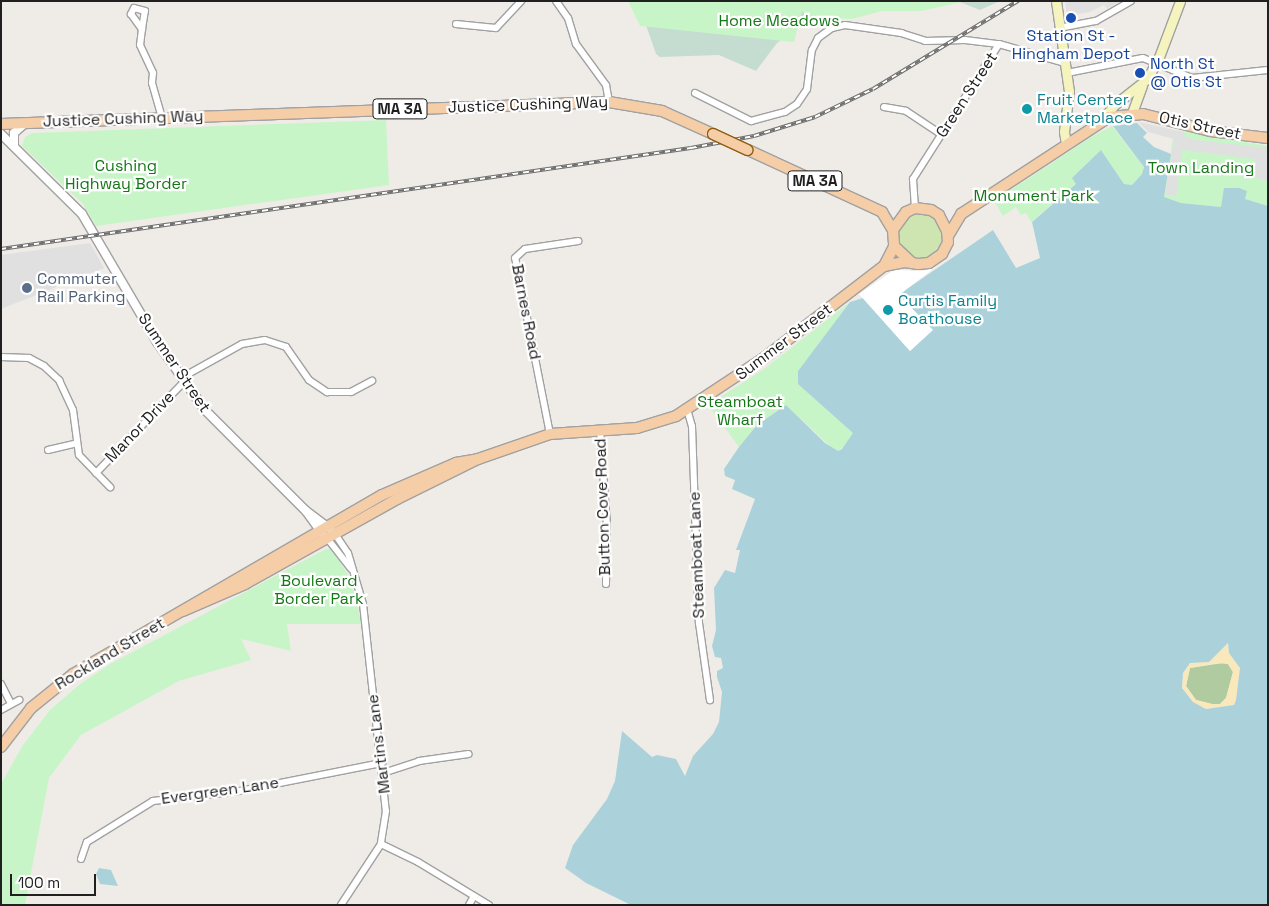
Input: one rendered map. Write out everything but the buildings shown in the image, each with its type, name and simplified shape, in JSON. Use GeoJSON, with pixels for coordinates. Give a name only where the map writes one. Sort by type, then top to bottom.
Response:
{"type":"FeatureCollection","features":[{"type":"Feature","properties":{"kind":"main road"},"geometry":{"type":"LineString","coordinates":[[1056,1],[1069,95],[1064,132],[1066,143]]}},
{"type":"Feature","properties":{"kind":"main road"},"geometry":{"type":"LineString","coordinates":[[1102,120],[1132,113],[1130,104],[1139,87],[1156,64],[1180,1]]}},
{"type":"Feature","properties":{"kind":"main road"},"geometry":{"type":"LineString","coordinates":[[884,266],[935,260],[945,250],[948,236],[961,214],[1102,120],[1114,105],[1139,87]]}},
{"type":"Feature","properties":{"kind":"main road","name":"Justice Cushing Way"},"geometry":{"type":"LineString","coordinates":[[1,124],[609,102],[662,111],[882,212],[911,210]]}},
{"type":"Feature","properties":{"kind":"main road","name":"Otis Street"},"geometry":{"type":"LineString","coordinates":[[1132,113],[1210,131],[1268,138]]}},
{"type":"Feature","properties":{"kind":"main road"},"geometry":{"type":"LineString","coordinates":[[893,230],[911,210]]}},
{"type":"Feature","properties":{"kind":"main road","name":"MA 3A"},"geometry":{"type":"LineString","coordinates":[[911,210],[939,214],[961,214]]}},
{"type":"Feature","properties":{"kind":"main road"},"geometry":{"type":"LineString","coordinates":[[882,212],[893,230],[894,246],[912,263]]}},
{"type":"Feature","properties":{"kind":"main road"},"geometry":{"type":"LineString","coordinates":[[939,214],[948,236]]}},
{"type":"Feature","properties":{"kind":"main road","name":"Summer Street"},"geometry":{"type":"LineString","coordinates":[[331,536],[397,499],[478,460],[550,434],[652,425],[687,409],[764,358],[884,266],[894,246]]}},
{"type":"Feature","properties":{"kind":"main road","name":"Summer Street"},"geometry":{"type":"LineString","coordinates":[[323,528],[413,481],[466,460],[478,460]]}},
{"type":"Feature","properties":{"kind":"main road","name":"Rockland Street"},"geometry":{"type":"LineString","coordinates":[[1,747],[12,729],[39,699],[65,678],[183,611],[201,597],[323,528]]}},
{"type":"Feature","properties":{"kind":"main road","name":"Rockland Street"},"geometry":{"type":"LineString","coordinates":[[183,611],[213,600],[331,536]]}},
{"type":"Feature","properties":{"kind":"main road"},"geometry":{"type":"LineString","coordinates":[[1,734],[12,729]]}},
{"type":"Feature","properties":{"kind":"street"},"geometry":{"type":"LineString","coordinates":[[456,24],[496,28],[521,1]]}},
{"type":"Feature","properties":{"kind":"street"},"geometry":{"type":"LineString","coordinates":[[556,1],[568,18],[576,44],[606,85],[609,102]]}},
{"type":"Feature","properties":{"kind":"street"},"geometry":{"type":"LineString","coordinates":[[1060,28],[1096,21],[1131,1]]}},
{"type":"Feature","properties":{"kind":"street"},"geometry":{"type":"LineString","coordinates":[[695,93],[751,121],[785,112],[797,104],[807,89],[812,50],[818,38],[840,25],[901,33],[925,41],[965,40],[999,44]]}},
{"type":"Feature","properties":{"kind":"street"},"geometry":{"type":"LineString","coordinates":[[142,29],[141,47],[153,73],[152,83],[162,118]]}},
{"type":"Feature","properties":{"kind":"street","name":"Green Street"},"geometry":{"type":"LineString","coordinates":[[911,210],[913,179],[999,44],[1065,64]]}},
{"type":"Feature","properties":{"kind":"street"},"geometry":{"type":"LineString","coordinates":[[1067,74],[1141,58],[1192,78],[1268,70]]}},
{"type":"Feature","properties":{"kind":"street"},"geometry":{"type":"LineString","coordinates":[[884,107],[908,112],[942,135]]}},
{"type":"Feature","properties":{"kind":"street"},"geometry":{"type":"LineString","coordinates":[[14,145],[14,133],[25,123]]}},
{"type":"Feature","properties":{"kind":"street","name":"Summer Street"},"geometry":{"type":"LineString","coordinates":[[1,134],[82,214],[182,380],[228,436],[331,536]]}},
{"type":"Feature","properties":{"kind":"street","name":"Barnes Road"},"geometry":{"type":"LineString","coordinates":[[550,434],[515,258],[525,249],[578,241]]}},
{"type":"Feature","properties":{"kind":"street","name":"Manor Drive"},"geometry":{"type":"LineString","coordinates":[[96,474],[182,380],[236,347],[264,340],[286,347],[309,380],[327,392],[351,392],[372,381]]}},
{"type":"Feature","properties":{"kind":"street"},"geometry":{"type":"LineString","coordinates":[[1,357],[29,358],[44,366],[59,380],[73,410],[75,444],[81,458],[110,487]]}},
{"type":"Feature","properties":{"kind":"street","name":"Steamboat Lane"},"geometry":{"type":"LineString","coordinates":[[687,409],[692,426],[696,582],[710,700]]}},
{"type":"Feature","properties":{"kind":"street","name":"Button Cove Road"},"geometry":{"type":"LineString","coordinates":[[600,430],[607,526],[606,584]]}},
{"type":"Feature","properties":{"kind":"street"},"geometry":{"type":"LineString","coordinates":[[48,450],[75,444]]}},
{"type":"Feature","properties":{"kind":"street","name":"Martins Lane"},"geometry":{"type":"LineString","coordinates":[[331,536],[354,572],[363,604],[382,763],[386,819],[381,844],[341,905]]}},
{"type":"Feature","properties":{"kind":"street"},"geometry":{"type":"LineString","coordinates":[[1,684],[11,704]]}},
{"type":"Feature","properties":{"kind":"street"},"geometry":{"type":"LineString","coordinates":[[1,710],[19,700]]}},
{"type":"Feature","properties":{"kind":"street"},"geometry":{"type":"LineString","coordinates":[[383,773],[419,760],[469,754]]}},
{"type":"Feature","properties":{"kind":"street","name":"Evergreen Lane"},"geometry":{"type":"LineString","coordinates":[[81,858],[87,842],[153,801],[231,793],[382,763]]}},
{"type":"Feature","properties":{"kind":"street"},"geometry":{"type":"LineString","coordinates":[[381,844],[489,905]]}},
{"type":"Feature","properties":{"kind":"street"},"geometry":{"type":"LineString","coordinates":[[469,905],[474,896]]}},
{"type":"Feature","properties":{"kind":"green space","name":"Home Meadows"},"geometry":{"type":"Polygon","coordinates":[[[628,1],[966,1],[922,11],[882,11],[852,19],[809,17],[802,11],[794,42],[640,26],[628,1]]]}},
{"type":"Feature","properties":{"kind":"green space","name":"Home Meadows"},"geometry":{"type":"Polygon","coordinates":[[[630,1],[1000,1],[980,10],[960,2],[818,14],[777,43],[756,71],[719,55],[660,57],[656,54],[641,11],[630,1]]]}},
{"type":"Feature","properties":{"kind":"green space","name":"Cushing Highway Border"},"geometry":{"type":"Polygon","coordinates":[[[386,120],[389,185],[96,226],[83,204],[22,146],[25,137],[32,133],[386,120]]]}},
{"type":"Feature","properties":{"kind":"green space","name":"Monument Park"},"geometry":{"type":"Polygon","coordinates":[[[1112,126],[1144,167],[1142,174],[1132,185],[1124,184],[1101,150],[1077,184],[1031,222],[1026,213],[1021,215],[1016,207],[1003,216],[994,201],[1091,137],[1112,126]]]}},
{"type":"Feature","properties":{"kind":"green space","name":"Town Landing"},"geometry":{"type":"Polygon","coordinates":[[[1174,130],[1268,146],[1268,206],[1245,199],[1221,207],[1181,203],[1164,197],[1174,130]]]}},
{"type":"Feature","properties":{"kind":"green space"},"geometry":{"type":"Polygon","coordinates":[[[921,214],[933,218],[939,224],[943,236],[939,248],[933,254],[921,258],[909,254],[903,248],[899,236],[903,224],[909,218],[921,214]]]}},
{"type":"Feature","properties":{"kind":"green space","name":"Steamboat Wharf"},"geometry":{"type":"Polygon","coordinates":[[[850,302],[798,371],[798,384],[848,425],[854,433],[847,444],[838,451],[833,449],[786,405],[757,425],[739,447],[708,405],[764,369],[850,302]]]}},
{"type":"Feature","properties":{"kind":"green space","name":"Boulevard Border Park"},"geometry":{"type":"Polygon","coordinates":[[[326,549],[332,549],[350,578],[362,624],[287,624],[291,651],[241,639],[251,660],[179,681],[81,735],[49,778],[25,905],[1,905],[1,784],[23,745],[50,710],[80,684],[110,664],[326,549]]]}},
{"type":"Feature","properties":{"kind":"green space"},"geometry":{"type":"Polygon","coordinates":[[[1223,663],[1228,664],[1233,672],[1226,698],[1220,704],[1196,700],[1186,686],[1190,668],[1223,663]]]}},
{"type":"Feature","properties":{"kind":"sand"},"geometry":{"type":"Polygon","coordinates":[[[1227,643],[1229,653],[1240,668],[1236,700],[1234,705],[1206,709],[1193,702],[1182,688],[1183,673],[1190,663],[1220,651],[1227,643]],[[1217,663],[1190,668],[1186,686],[1196,700],[1220,704],[1226,698],[1233,672],[1228,664],[1217,663]]]}},
{"type":"Feature","properties":{"kind":"shaded area"},"geometry":{"type":"Polygon","coordinates":[[[1065,1],[1120,1],[1107,9],[1104,5],[1090,12],[1067,16],[1065,1]]]}},
{"type":"Feature","properties":{"kind":"shaded area"},"geometry":{"type":"Polygon","coordinates":[[[1139,122],[1183,132],[1184,136],[1195,140],[1268,148],[1268,185],[1267,181],[1253,177],[1255,159],[1182,150],[1176,197],[1165,194],[1174,139],[1148,132],[1139,122]]]}},
{"type":"Feature","properties":{"kind":"shaded area","name":"Commuter Rail Parking"},"geometry":{"type":"Polygon","coordinates":[[[90,243],[104,268],[1,309],[1,255],[90,243]]]}},
{"type":"Feature","properties":{"kind":"water"},"geometry":{"type":"Polygon","coordinates":[[[1137,123],[1147,133],[1143,137],[1154,147],[1171,154],[1164,197],[1181,203],[1221,207],[1224,188],[1239,188],[1247,191],[1245,199],[1268,206],[1268,905],[631,905],[586,883],[565,868],[573,845],[607,799],[615,781],[622,731],[652,757],[657,755],[676,759],[685,776],[693,756],[713,734],[719,722],[722,692],[717,671],[723,668],[721,658],[715,657],[712,646],[716,630],[714,588],[725,570],[735,573],[740,550],[736,550],[755,499],[732,489],[735,480],[725,476],[724,469],[739,447],[757,425],[786,405],[825,443],[838,451],[842,449],[853,433],[798,384],[798,371],[850,302],[863,298],[910,351],[932,330],[898,295],[993,230],[1016,268],[1040,258],[1032,222],[1076,184],[1072,178],[1101,150],[1124,184],[1132,185],[1142,174],[1144,167],[1113,126],[1137,123]],[[1228,643],[1209,662],[1190,663],[1183,673],[1182,688],[1193,702],[1206,709],[1234,705],[1240,668],[1229,653],[1228,643]]]}},
{"type":"Feature","properties":{"kind":"water"},"geometry":{"type":"Polygon","coordinates":[[[99,868],[111,870],[118,886],[100,884],[96,874],[99,868]]]}},
{"type":"Feature","properties":{"kind":"pier"},"geometry":{"type":"Polygon","coordinates":[[[937,266],[899,295],[933,330],[910,351],[859,294],[894,270],[922,271],[937,266]]]}},
{"type":"Feature","properties":{"kind":"railway"},"geometry":{"type":"LineString","coordinates":[[1,249],[691,148],[754,136],[815,117],[873,89],[1018,1]]}},
{"type":"Feature","properties":{"kind":"place","name":"Station St - Hingham Depot"},"geometry":{"type":"Point","coordinates":[1071,18]}},
{"type":"Feature","properties":{"kind":"place","name":"North St @ Otis St"},"geometry":{"type":"Point","coordinates":[1140,73]}},
{"type":"Feature","properties":{"kind":"place","name":"Fruit Center Marketplace"},"geometry":{"type":"Point","coordinates":[1027,109]}},
{"type":"Feature","properties":{"kind":"place","name":"Commuter Rail Parking"},"geometry":{"type":"Point","coordinates":[27,288]}},
{"type":"Feature","properties":{"kind":"place","name":"Curtis Family Boathouse"},"geometry":{"type":"Point","coordinates":[888,310]}}]}
